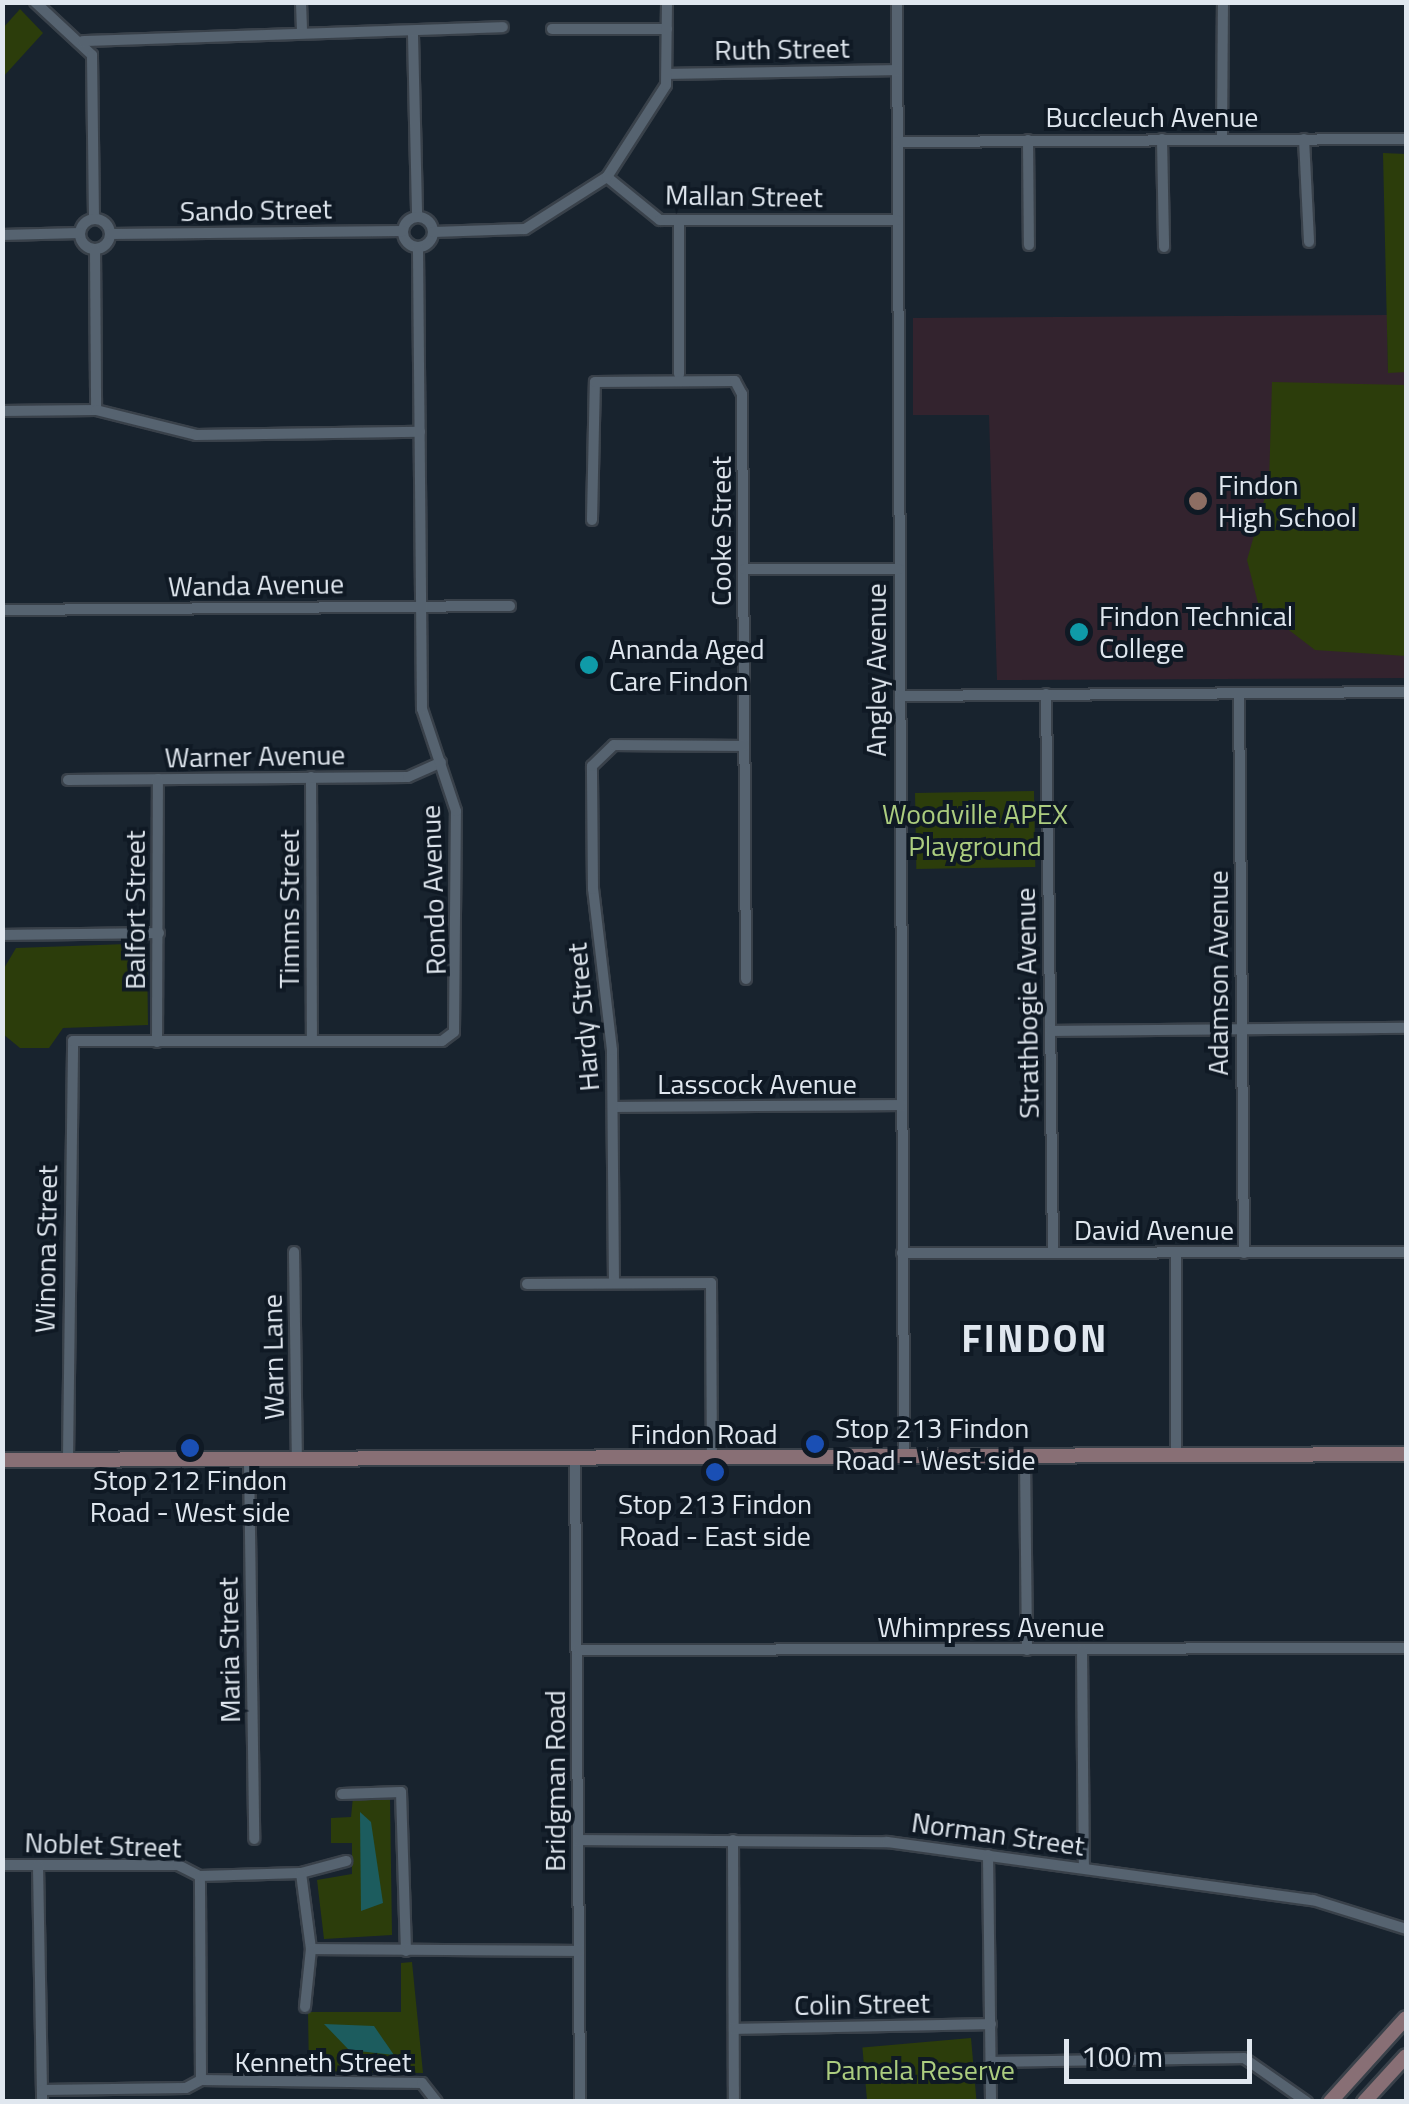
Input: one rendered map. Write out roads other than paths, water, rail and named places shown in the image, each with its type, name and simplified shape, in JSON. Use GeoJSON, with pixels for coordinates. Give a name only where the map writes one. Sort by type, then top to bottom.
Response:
{"type":"FeatureCollection","features":[{"type":"Feature","properties":{"kind":"main road","name":"Findon Road"},"geometry":{"type":"LineString","coordinates":[[2,1460],[249,1462],[1406,1454]]}},
{"type":"Feature","properties":{"kind":"main road"},"geometry":{"type":"LineString","coordinates":[[1330,2102],[1405,2021]]}},
{"type":"Feature","properties":{"kind":"main road"},"geometry":{"type":"LineString","coordinates":[[1364,2102],[1406,2056]]}},
{"type":"Feature","properties":{"kind":"street"},"geometry":{"type":"LineString","coordinates":[[2,234],[80,233],[94,219],[92,56],[83,42],[36,2]]}},
{"type":"Feature","properties":{"kind":"street"},"geometry":{"type":"LineString","coordinates":[[301,2],[302,30]]}},
{"type":"Feature","properties":{"kind":"street"},"geometry":{"type":"LineString","coordinates":[[416,217],[432,232],[525,229],[607,177],[668,74],[667,2]]}},
{"type":"Feature","properties":{"kind":"street","name":"Angley Avenue"},"geometry":{"type":"LineString","coordinates":[[896,2],[904,1457]]}},
{"type":"Feature","properties":{"kind":"street"},"geometry":{"type":"LineString","coordinates":[[1222,2],[1222,138]]}},
{"type":"Feature","properties":{"kind":"street"},"geometry":{"type":"LineString","coordinates":[[83,42],[302,30],[413,35],[446,23],[503,27]]}},
{"type":"Feature","properties":{"kind":"street"},"geometry":{"type":"LineString","coordinates":[[552,29],[667,29]]}},
{"type":"Feature","properties":{"kind":"street"},"geometry":{"type":"LineString","coordinates":[[413,35],[416,217],[403,231],[418,247],[432,232]]}},
{"type":"Feature","properties":{"kind":"street","name":"Ruth Street"},"geometry":{"type":"LineString","coordinates":[[668,74],[897,70]]}},
{"type":"Feature","properties":{"kind":"street"},"geometry":{"type":"LineString","coordinates":[[1162,139],[1164,246]]}},
{"type":"Feature","properties":{"kind":"street"},"geometry":{"type":"LineString","coordinates":[[1304,139],[1309,242]]}},
{"type":"Feature","properties":{"kind":"street"},"geometry":{"type":"LineString","coordinates":[[1028,140],[1030,245]]}},
{"type":"Feature","properties":{"kind":"street","name":"Buccleuch Avenue"},"geometry":{"type":"LineString","coordinates":[[898,142],[1406,140]]}},
{"type":"Feature","properties":{"kind":"street","name":"Mallan Street"},"geometry":{"type":"LineString","coordinates":[[607,177],[650,218],[897,220]]}},
{"type":"Feature","properties":{"kind":"street"},"geometry":{"type":"LineString","coordinates":[[94,219],[110,234],[96,250],[96,410]]}},
{"type":"Feature","properties":{"kind":"street"},"geometry":{"type":"LineString","coordinates":[[679,221],[679,374]]}},
{"type":"Feature","properties":{"kind":"street","name":"Sando Street"},"geometry":{"type":"LineString","coordinates":[[110,234],[403,231]]}},
{"type":"Feature","properties":{"kind":"street"},"geometry":{"type":"LineString","coordinates":[[80,233],[96,250]]}},
{"type":"Feature","properties":{"kind":"street","name":"Rondo Avenue"},"geometry":{"type":"LineString","coordinates":[[73,1041],[442,1040],[454,1032],[456,812],[422,709],[418,247]]}},
{"type":"Feature","properties":{"kind":"street","name":"Cooke Street"},"geometry":{"type":"LineString","coordinates":[[592,520],[596,382],[679,374],[723,376],[742,394],[746,979]]}},
{"type":"Feature","properties":{"kind":"street"},"geometry":{"type":"LineString","coordinates":[[2,411],[96,410],[196,435],[420,432]]}},
{"type":"Feature","properties":{"kind":"street"},"geometry":{"type":"LineString","coordinates":[[744,569],[898,569]]}},
{"type":"Feature","properties":{"kind":"street","name":"Wanda Avenue"},"geometry":{"type":"LineString","coordinates":[[2,610],[510,606]]}},
{"type":"Feature","properties":{"kind":"street"},"geometry":{"type":"LineString","coordinates":[[900,696],[1406,692]]}},
{"type":"Feature","properties":{"kind":"street","name":"Adamson Avenue"},"geometry":{"type":"LineString","coordinates":[[1239,693],[1244,1253]]}},
{"type":"Feature","properties":{"kind":"street","name":"Strathbogie Avenue"},"geometry":{"type":"LineString","coordinates":[[1046,694],[1053,1252]]}},
{"type":"Feature","properties":{"kind":"street","name":"Hardy Street"},"geometry":{"type":"LineString","coordinates":[[614,1283],[614,1108],[593,889],[600,750],[744,746]]}},
{"type":"Feature","properties":{"kind":"street","name":"Warner Avenue"},"geometry":{"type":"LineString","coordinates":[[68,780],[408,777],[440,762]]}},
{"type":"Feature","properties":{"kind":"street","name":"Timms Street"},"geometry":{"type":"LineString","coordinates":[[311,777],[312,1041]]}},
{"type":"Feature","properties":{"kind":"street","name":"Balfort Street"},"geometry":{"type":"LineString","coordinates":[[158,779],[158,1042]]}},
{"type":"Feature","properties":{"kind":"street"},"geometry":{"type":"LineString","coordinates":[[2,935],[158,934]]}},
{"type":"Feature","properties":{"kind":"street"},"geometry":{"type":"LineString","coordinates":[[1050,1031],[1406,1028]]}},
{"type":"Feature","properties":{"kind":"street","name":"Winona Street"},"geometry":{"type":"LineString","coordinates":[[68,1459],[73,1041]]}},
{"type":"Feature","properties":{"kind":"street","name":"Lasscock Avenue"},"geometry":{"type":"LineString","coordinates":[[614,1108],[901,1105]]}},
{"type":"Feature","properties":{"kind":"street","name":"Warn Lane"},"geometry":{"type":"LineString","coordinates":[[294,1252],[297,1461]]}},
{"type":"Feature","properties":{"kind":"street"},"geometry":{"type":"LineString","coordinates":[[1176,1252],[1176,1456]]}},
{"type":"Feature","properties":{"kind":"street","name":"David Avenue"},"geometry":{"type":"LineString","coordinates":[[902,1253],[1406,1252]]}},
{"type":"Feature","properties":{"kind":"street"},"geometry":{"type":"LineString","coordinates":[[527,1284],[711,1283],[712,1458]]}},
{"type":"Feature","properties":{"kind":"street"},"geometry":{"type":"LineString","coordinates":[[1025,1457],[1027,1650]]}},
{"type":"Feature","properties":{"kind":"street","name":"Bridgman Road"},"geometry":{"type":"LineString","coordinates":[[575,1459],[580,2102]]}},
{"type":"Feature","properties":{"kind":"street","name":"Maria Street"},"geometry":{"type":"LineString","coordinates":[[249,1462],[254,1839]]}},
{"type":"Feature","properties":{"kind":"street","name":"Whimpress Avenue"},"geometry":{"type":"LineString","coordinates":[[576,1650],[1406,1648]]}},
{"type":"Feature","properties":{"kind":"street"},"geometry":{"type":"LineString","coordinates":[[1082,1650],[1084,1868]]}},
{"type":"Feature","properties":{"kind":"street"},"geometry":{"type":"LineString","coordinates":[[342,1794],[401,1792],[406,1951]]}},
{"type":"Feature","properties":{"kind":"street","name":"Norman Street"},"geometry":{"type":"LineString","coordinates":[[578,1840],[886,1842],[1313,1900],[1406,1929]]}},
{"type":"Feature","properties":{"kind":"street"},"geometry":{"type":"LineString","coordinates":[[733,1840],[734,2102]]}},
{"type":"Feature","properties":{"kind":"street"},"geometry":{"type":"LineString","coordinates":[[988,1855],[991,2102]]}},
{"type":"Feature","properties":{"kind":"street","name":"Noblet Street"},"geometry":{"type":"LineString","coordinates":[[2,1865],[178,1864],[200,1876],[301,1872],[346,1861]]}},
{"type":"Feature","properties":{"kind":"street"},"geometry":{"type":"LineString","coordinates":[[38,1865],[42,2096],[186,2088],[201,2080],[200,1876]]}},
{"type":"Feature","properties":{"kind":"street"},"geometry":{"type":"LineString","coordinates":[[301,1872],[311,1949],[305,2007]]}},
{"type":"Feature","properties":{"kind":"street"},"geometry":{"type":"LineString","coordinates":[[311,1949],[579,1951]]}},
{"type":"Feature","properties":{"kind":"street","name":"Colin Street"},"geometry":{"type":"LineString","coordinates":[[734,2028],[990,2024]]}},
{"type":"Feature","properties":{"kind":"street"},"geometry":{"type":"LineString","coordinates":[[991,2062],[1244,2058],[1307,2102]]}},
{"type":"Feature","properties":{"kind":"street","name":"Kenneth Street"},"geometry":{"type":"LineString","coordinates":[[201,2080],[422,2083],[437,2102]]}},
{"type":"Feature","properties":{"kind":"place","name":"Findon High School"},"geometry":{"type":"Point","coordinates":[1198,501]}},
{"type":"Feature","properties":{"kind":"place","name":"Findon Technical College"},"geometry":{"type":"Point","coordinates":[1079,632]}},
{"type":"Feature","properties":{"kind":"place","name":"Ananda Aged Care Findon"},"geometry":{"type":"Point","coordinates":[589,665]}},
{"type":"Feature","properties":{"kind":"place","name":"Stop 213 Findon Road - West side"},"geometry":{"type":"Point","coordinates":[815,1444]}},
{"type":"Feature","properties":{"kind":"place","name":"Stop 212 Findon Road - West side"},"geometry":{"type":"Point","coordinates":[190,1448]}},
{"type":"Feature","properties":{"kind":"place","name":"Stop 213 Findon Road - East side"},"geometry":{"type":"Point","coordinates":[715,1472]}},
{"type":"Feature","properties":{"kind":"district","name":"FINDON"},"geometry":{"type":"Point","coordinates":[1035,1339]}},
{"type":"Feature","properties":{"kind":"park label","name":"Woodville APEX Playground"},"geometry":{"type":"Point","coordinates":[975,830]}},
{"type":"Feature","properties":{"kind":"park label","name":"Pamela Reserve"},"geometry":{"type":"Point","coordinates":[920,2070]}}]}
